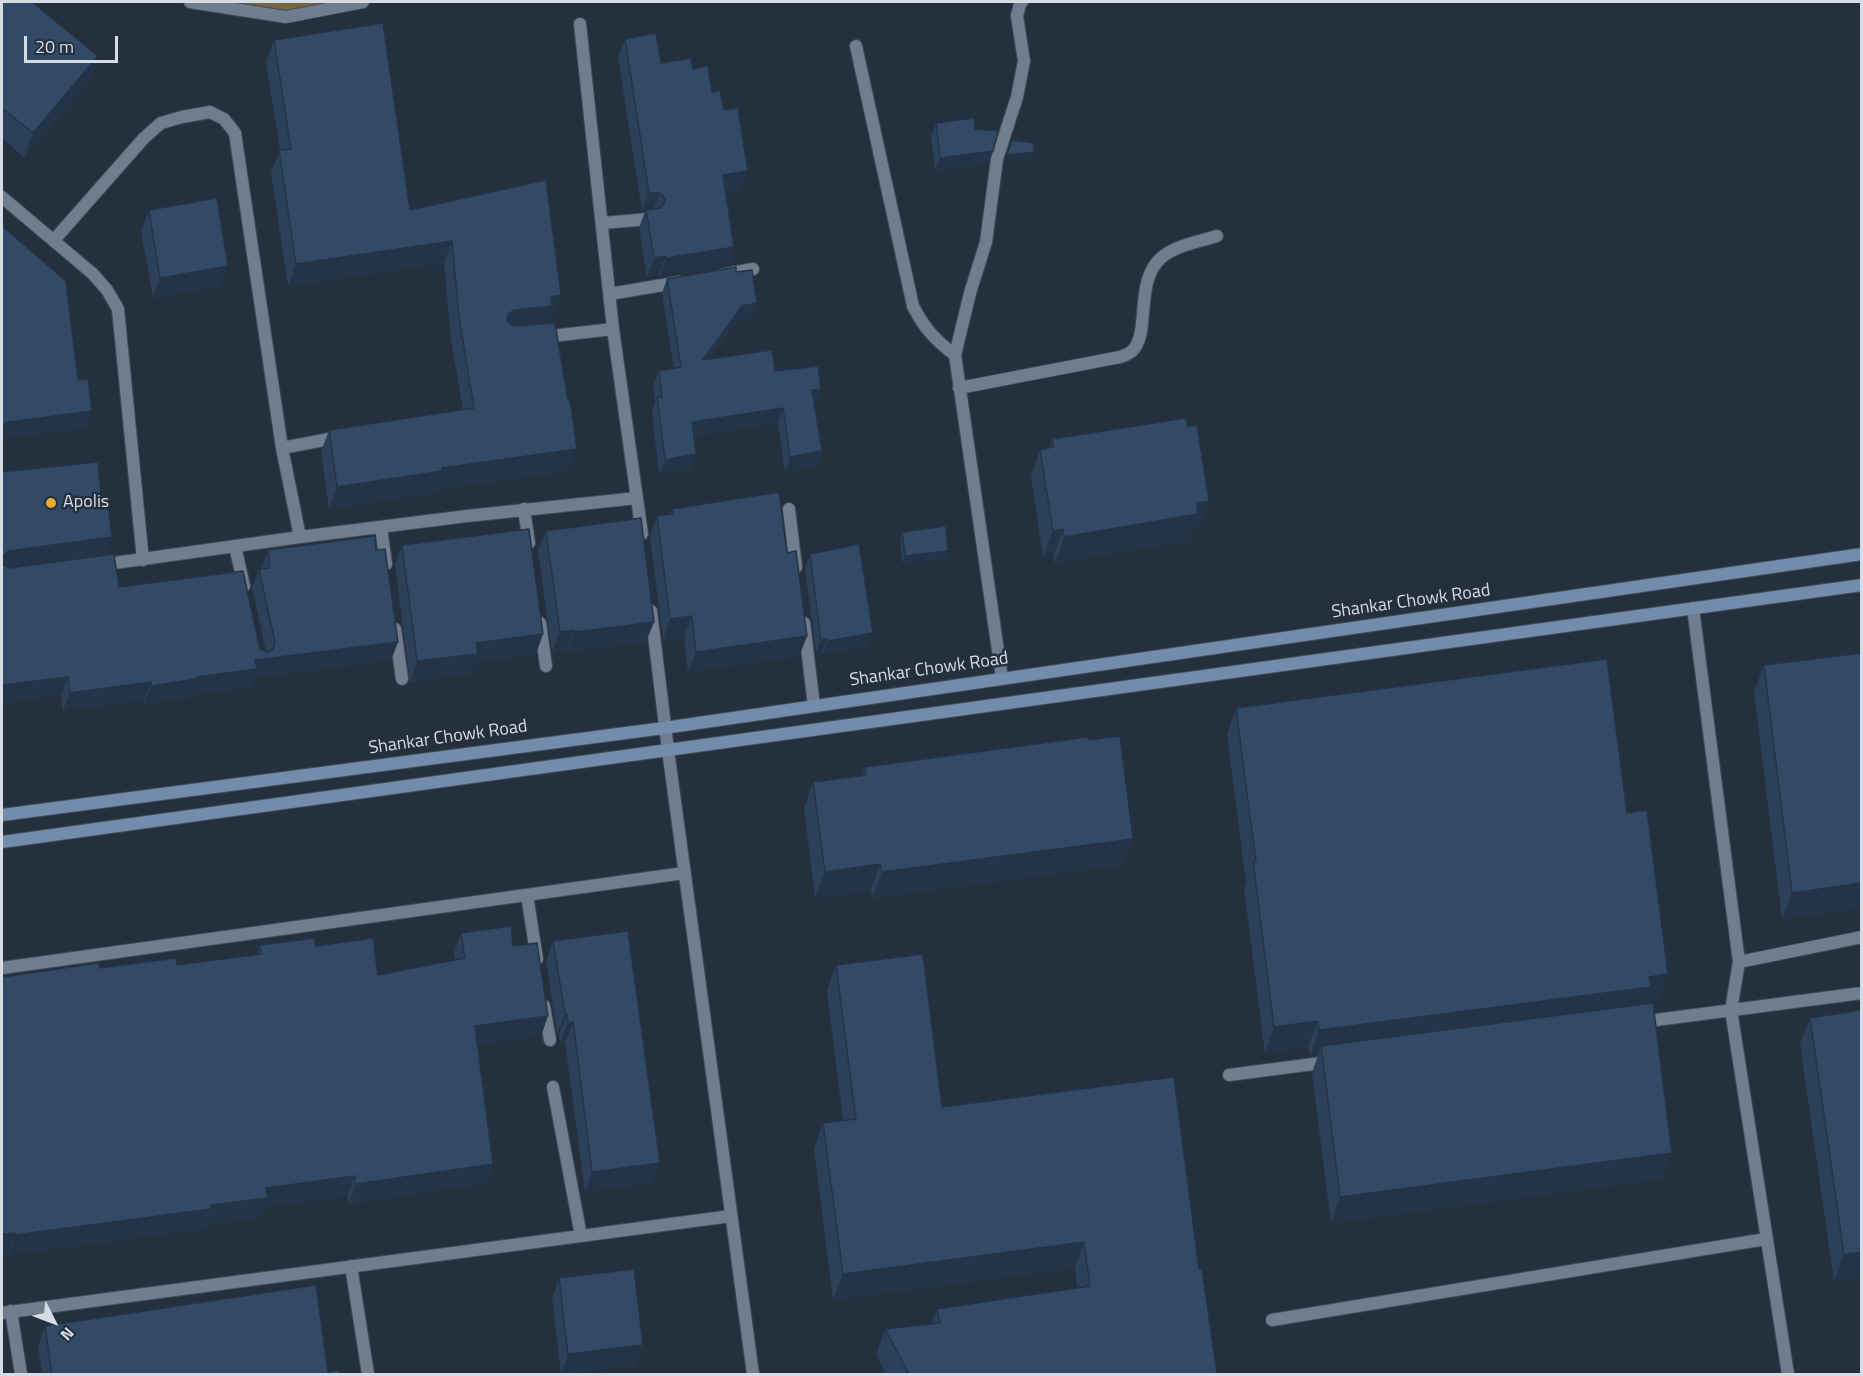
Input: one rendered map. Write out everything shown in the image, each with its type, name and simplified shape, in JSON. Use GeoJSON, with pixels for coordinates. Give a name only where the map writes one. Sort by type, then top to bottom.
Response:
{"type":"FeatureCollection","features":[{"type":"Feature","properties":{"kind":"main road","name":"Shankar Chowk Road"},"geometry":{"type":"LineString","coordinates":[[2,815],[664,728],[1862,554]]}},
{"type":"Feature","properties":{"kind":"main road"},"geometry":{"type":"LineString","coordinates":[[2,842],[1862,585]]}},
{"type":"Feature","properties":{"kind":"street"},"geometry":{"type":"LineString","coordinates":[[190,2],[286,17],[363,2]]}},
{"type":"Feature","properties":{"kind":"street"},"geometry":{"type":"LineString","coordinates":[[1002,678],[955,355],[970,293],[986,242],[997,159],[1017,98],[1024,61],[1017,16],[1022,2]]}},
{"type":"Feature","properties":{"kind":"street"},"geometry":{"type":"LineString","coordinates":[[580,24],[613,329],[643,544]]}},
{"type":"Feature","properties":{"kind":"street"},"geometry":{"type":"LineString","coordinates":[[856,46],[913,306],[921,323],[935,340],[955,355]]}},
{"type":"Feature","properties":{"kind":"street"},"geometry":{"type":"LineString","coordinates":[[54,240],[144,138],[161,123],[210,112],[225,119],[235,133],[282,448],[300,537]]}},
{"type":"Feature","properties":{"kind":"street"},"geometry":{"type":"LineString","coordinates":[[2,198],[93,273],[107,290],[118,309],[143,560]]}},
{"type":"Feature","properties":{"kind":"street"},"geometry":{"type":"LineString","coordinates":[[602,223],[650,219]]}},
{"type":"Feature","properties":{"kind":"street"},"geometry":{"type":"LineString","coordinates":[[959,388],[1120,357],[1132,351],[1139,340],[1146,281],[1159,260],[1174,249],[1217,236]]}},
{"type":"Feature","properties":{"kind":"street"},"geometry":{"type":"LineString","coordinates":[[709,277],[753,269]]}},
{"type":"Feature","properties":{"kind":"street"},"geometry":{"type":"LineString","coordinates":[[610,294],[687,280]]}},
{"type":"Feature","properties":{"kind":"street"},"geometry":{"type":"LineString","coordinates":[[529,338],[613,329]]}},
{"type":"Feature","properties":{"kind":"street"},"geometry":{"type":"LineString","coordinates":[[282,448],[351,435]]}},
{"type":"Feature","properties":{"kind":"street"},"geometry":{"type":"LineString","coordinates":[[84,568],[300,537],[524,509],[637,498]]}},
{"type":"Feature","properties":{"kind":"street"},"geometry":{"type":"LineString","coordinates":[[524,509],[530,554]]}},
{"type":"Feature","properties":{"kind":"street"},"geometry":{"type":"LineString","coordinates":[[789,509],[798,579]]}},
{"type":"Feature","properties":{"kind":"street"},"geometry":{"type":"LineString","coordinates":[[381,527],[387,573]]}},
{"type":"Feature","properties":{"kind":"street"},"geometry":{"type":"LineString","coordinates":[[236,546],[245,593]]}},
{"type":"Feature","properties":{"kind":"street"},"geometry":{"type":"LineString","coordinates":[[649,601],[664,728],[753,1374]]}},
{"type":"Feature","properties":{"kind":"street"},"geometry":{"type":"LineString","coordinates":[[1693,608],[1739,962],[1731,1010],[1788,1374]]}},
{"type":"Feature","properties":{"kind":"street"},"geometry":{"type":"LineString","coordinates":[[538,610],[546,666]]}},
{"type":"Feature","properties":{"kind":"street"},"geometry":{"type":"LineString","coordinates":[[802,613],[814,706]]}},
{"type":"Feature","properties":{"kind":"street"},"geometry":{"type":"LineString","coordinates":[[394,620],[402,679]]}},
{"type":"Feature","properties":{"kind":"street"},"geometry":{"type":"LineString","coordinates":[[2,968],[684,873]]}},
{"type":"Feature","properties":{"kind":"street"},"geometry":{"type":"LineString","coordinates":[[527,895],[539,971]]}},
{"type":"Feature","properties":{"kind":"street"},"geometry":{"type":"LineString","coordinates":[[1739,962],[1862,937]]}},
{"type":"Feature","properties":{"kind":"street"},"geometry":{"type":"LineString","coordinates":[[1631,1023],[1862,993]]}},
{"type":"Feature","properties":{"kind":"street"},"geometry":{"type":"LineString","coordinates":[[543,994],[550,1040]]}},
{"type":"Feature","properties":{"kind":"street"},"geometry":{"type":"LineString","coordinates":[[1229,1075],[1347,1060]]}},
{"type":"Feature","properties":{"kind":"street"},"geometry":{"type":"LineString","coordinates":[[553,1087],[581,1236]]}},
{"type":"Feature","properties":{"kind":"street"},"geometry":{"type":"LineString","coordinates":[[21,1374],[6,1312],[732,1216]]}},
{"type":"Feature","properties":{"kind":"street"},"geometry":{"type":"LineString","coordinates":[[1272,1320],[1766,1239]]}},
{"type":"Feature","properties":{"kind":"street"},"geometry":{"type":"LineString","coordinates":[[351,1266],[368,1374]]}},
{"type":"Feature","properties":{"kind":"shaded area"},"geometry":{"type":"Polygon","coordinates":[[[190,2],[363,2],[286,17],[190,2]]]}},
{"type":"Feature","properties":{"kind":"building"},"geometry":{"type":"Polygon","coordinates":[[[2,2],[32,2],[98,56],[33,133],[2,108],[2,2]]]}},
{"type":"Feature","properties":{"kind":"building"},"geometry":{"type":"Polygon","coordinates":[[[383,23],[410,210],[546,180],[561,295],[551,297],[552,306],[514,310],[508,314],[507,320],[515,326],[555,323],[577,449],[442,468],[442,471],[337,487],[329,430],[474,408],[459,317],[452,241],[296,264],[279,150],[291,149],[274,40],[383,23]]]}},
{"type":"Feature","properties":{"kind":"building"},"geometry":{"type":"Polygon","coordinates":[[[656,33],[661,63],[691,58],[693,69],[708,66],[712,92],[720,90],[724,110],[738,108],[748,171],[723,175],[734,247],[654,258],[646,210],[661,208],[665,199],[660,193],[649,193],[625,39],[656,33]]]}},
{"type":"Feature","properties":{"kind":"building"},"geometry":{"type":"Polygon","coordinates":[[[974,118],[975,129],[998,131],[993,151],[940,158],[936,123],[974,118]]]}},
{"type":"Feature","properties":{"kind":"building"},"geometry":{"type":"Polygon","coordinates":[[[1012,140],[1034,143],[1034,152],[1007,155],[1012,140]]]}},
{"type":"Feature","properties":{"kind":"building"},"geometry":{"type":"Polygon","coordinates":[[[217,198],[228,266],[160,278],[149,210],[217,198]]]}},
{"type":"Feature","properties":{"kind":"building"},"geometry":{"type":"Polygon","coordinates":[[[2,226],[66,281],[78,380],[88,379],[92,411],[2,423],[2,226]]]}},
{"type":"Feature","properties":{"kind":"building"},"geometry":{"type":"Polygon","coordinates":[[[736,267],[736,272],[752,270],[757,303],[742,306],[703,360],[772,350],[775,371],[818,366],[821,389],[812,390],[822,451],[790,457],[783,408],[692,422],[696,454],[665,460],[657,397],[662,397],[659,371],[681,367],[667,279],[736,267]]]}},
{"type":"Feature","properties":{"kind":"building"},"geometry":{"type":"Polygon","coordinates":[[[1186,418],[1188,427],[1197,425],[1209,501],[1197,503],[1198,514],[1064,537],[1063,529],[1053,531],[1040,450],[1053,447],[1052,439],[1186,418]]]}},
{"type":"Feature","properties":{"kind":"building"},"geometry":{"type":"Polygon","coordinates":[[[98,462],[102,506],[108,505],[112,537],[8,551],[2,557],[2,472],[98,462]]]}},
{"type":"Feature","properties":{"kind":"building"},"geometry":{"type":"Polygon","coordinates":[[[779,492],[787,553],[796,551],[807,636],[696,652],[692,616],[670,619],[657,516],[673,514],[672,509],[779,492]]]}},
{"type":"Feature","properties":{"kind":"building"},"geometry":{"type":"Polygon","coordinates":[[[641,518],[654,622],[560,632],[546,531],[641,518]]]}},
{"type":"Feature","properties":{"kind":"building"},"geometry":{"type":"Polygon","coordinates":[[[946,526],[948,551],[905,556],[902,532],[946,526]]]}},
{"type":"Feature","properties":{"kind":"building"},"geometry":{"type":"Polygon","coordinates":[[[529,529],[543,634],[476,643],[478,654],[417,661],[402,545],[529,529]]]}},
{"type":"Feature","properties":{"kind":"building"},"geometry":{"type":"Polygon","coordinates":[[[375,536],[376,550],[385,549],[398,642],[255,660],[257,669],[151,686],[151,682],[70,693],[68,677],[2,685],[2,560],[3,565],[10,568],[114,554],[119,587],[243,571],[259,645],[261,650],[268,652],[273,649],[275,642],[259,569],[270,568],[268,550],[375,536]]]}},
{"type":"Feature","properties":{"kind":"building"},"geometry":{"type":"Polygon","coordinates":[[[859,544],[873,633],[828,641],[827,639],[821,640],[810,554],[859,544]]]}},
{"type":"Feature","properties":{"kind":"building"},"geometry":{"type":"Polygon","coordinates":[[[1862,653],[1862,883],[1792,893],[1764,665],[1862,653]]]}},
{"type":"Feature","properties":{"kind":"building"},"geometry":{"type":"Polygon","coordinates":[[[1607,659],[1627,813],[1647,810],[1668,974],[1649,977],[1651,987],[1319,1030],[1318,1021],[1274,1027],[1236,708],[1607,659]]]}},
{"type":"Feature","properties":{"kind":"building"},"geometry":{"type":"Polygon","coordinates":[[[1120,736],[1133,839],[882,872],[880,864],[825,872],[813,782],[866,775],[865,767],[1088,737],[1089,740],[1120,736]]]}},
{"type":"Feature","properties":{"kind":"building"},"geometry":{"type":"Polygon","coordinates":[[[511,926],[513,946],[537,943],[548,1016],[475,1026],[493,1164],[356,1184],[355,1176],[266,1188],[268,1198],[211,1205],[211,1209],[15,1235],[15,1233],[2,1234],[2,977],[99,963],[100,968],[176,958],[177,965],[261,954],[260,945],[315,938],[316,946],[373,938],[378,975],[465,958],[461,933],[511,926]]]}},
{"type":"Feature","properties":{"kind":"building"},"geometry":{"type":"Polygon","coordinates":[[[628,931],[660,1163],[592,1172],[573,1022],[568,1023],[567,1014],[565,1014],[553,941],[628,931]]]}},
{"type":"Feature","properties":{"kind":"building"},"geometry":{"type":"Polygon","coordinates":[[[923,954],[942,1107],[1174,1077],[1199,1269],[1202,1269],[1217,1374],[909,1374],[885,1329],[940,1323],[937,1309],[1090,1286],[1084,1242],[843,1274],[823,1123],[856,1119],[836,965],[923,954]]]}},
{"type":"Feature","properties":{"kind":"building"},"geometry":{"type":"Polygon","coordinates":[[[1653,1003],[1672,1153],[1340,1197],[1321,1046],[1653,1003]]]}},
{"type":"Feature","properties":{"kind":"building"},"geometry":{"type":"Polygon","coordinates":[[[1862,1010],[1862,1252],[1844,1254],[1810,1018],[1862,1010]]]}},
{"type":"Feature","properties":{"kind":"building"},"geometry":{"type":"Polygon","coordinates":[[[634,1269],[643,1345],[568,1354],[559,1278],[634,1269]]]}},
{"type":"Feature","properties":{"kind":"building"},"geometry":{"type":"Polygon","coordinates":[[[316,1285],[328,1372],[339,1370],[340,1374],[52,1374],[45,1326],[316,1285]]]}},
{"type":"Feature","properties":{"kind":"place","name":"Apolis"},"geometry":{"type":"Point","coordinates":[51,503]}}]}
